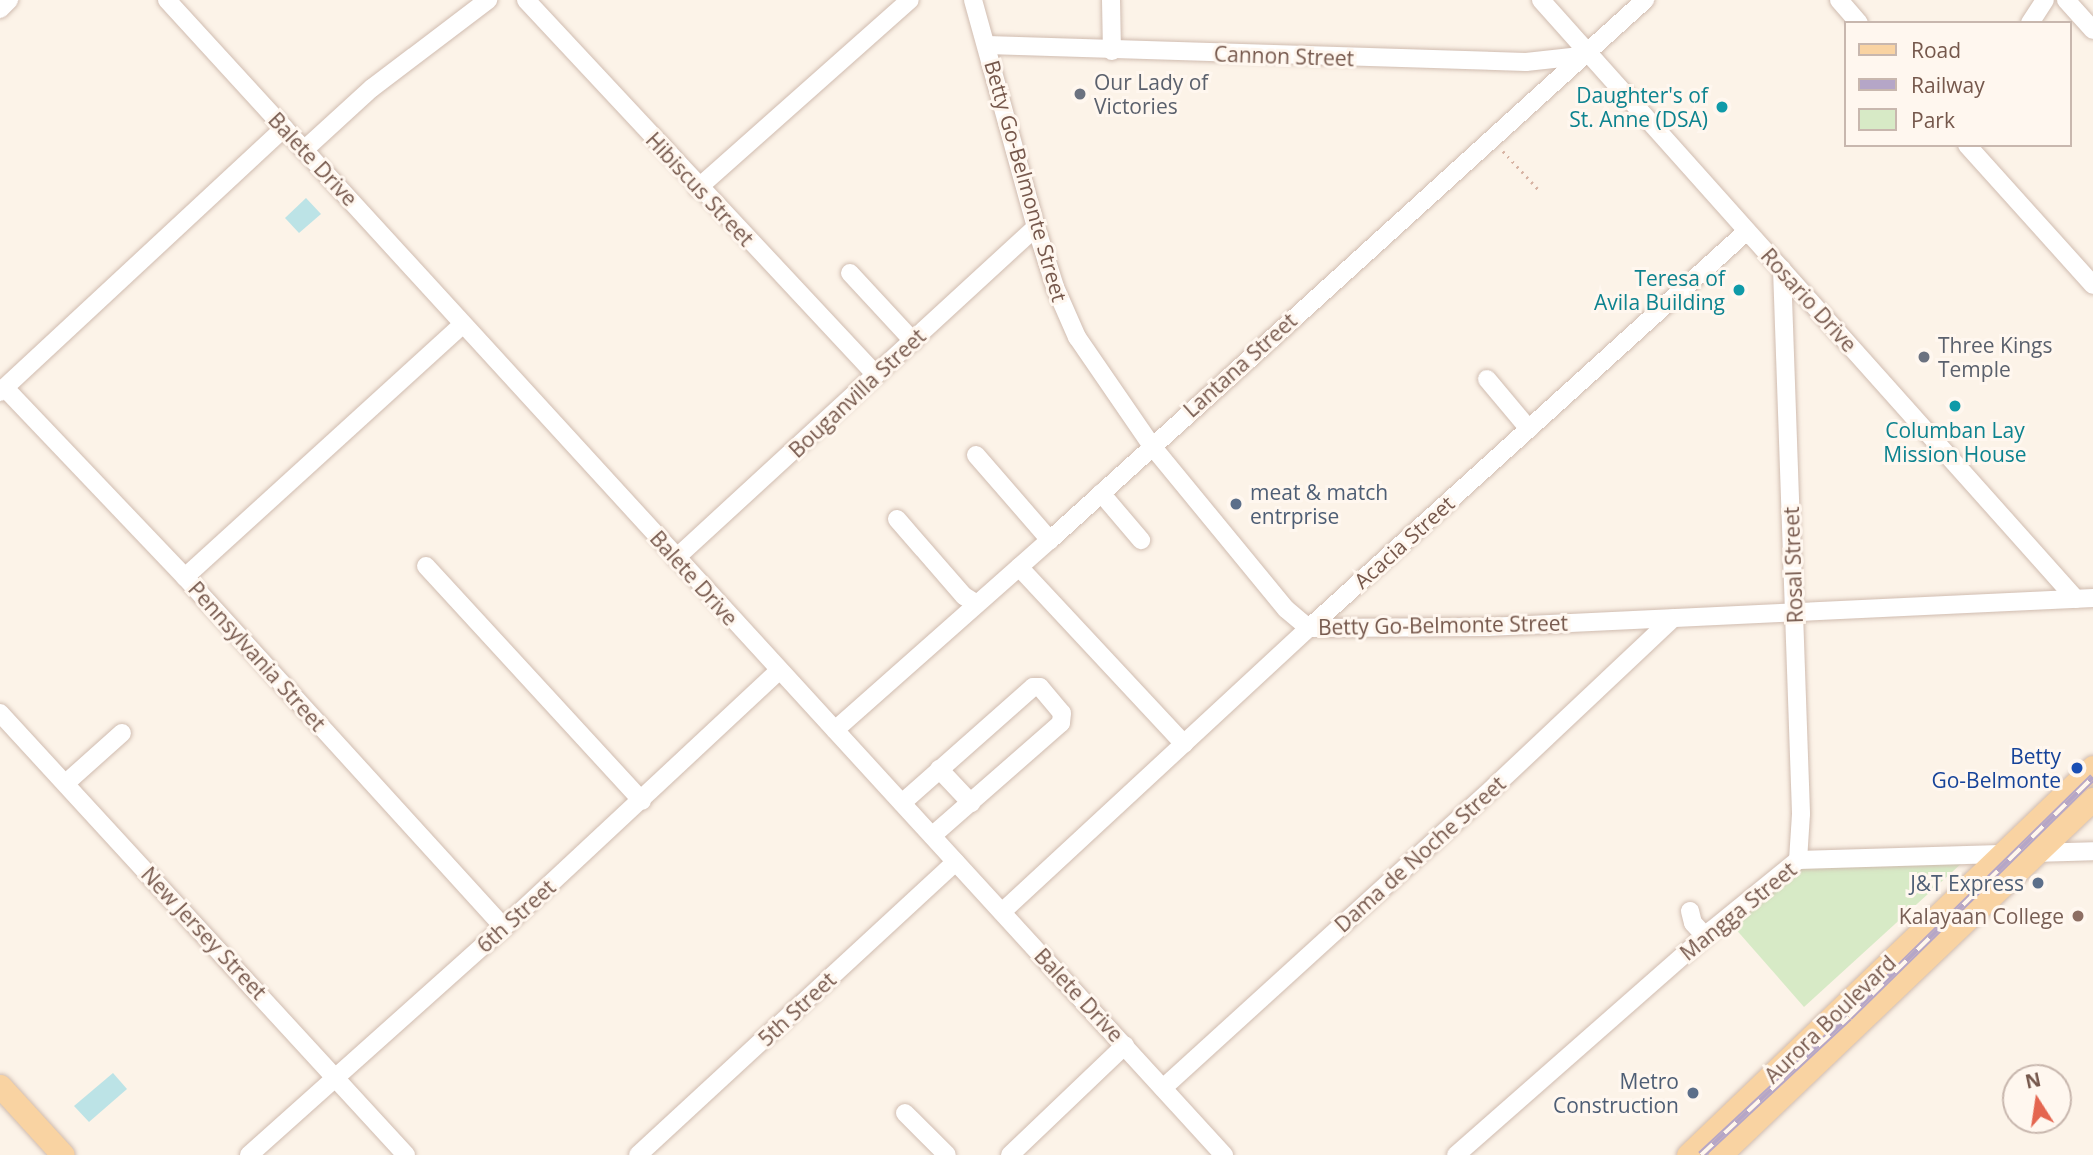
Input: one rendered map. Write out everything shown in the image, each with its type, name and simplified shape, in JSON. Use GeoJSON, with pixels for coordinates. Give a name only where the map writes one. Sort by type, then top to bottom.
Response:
{"type":"FeatureCollection","features":[{"type":"Feature","properties":{"kind":"main road","name":"Aurora Boulevard"},"geometry":{"type":"LineString","coordinates":[[1688,1155],[2093,767]]}},
{"type":"Feature","properties":{"kind":"main road","name":"Aurora Boulevard"},"geometry":{"type":"LineString","coordinates":[[1720,1155],[2093,799]]}},
{"type":"Feature","properties":{"kind":"main road"},"geometry":{"type":"LineString","coordinates":[[0,1086],[63,1155]]}},
{"type":"Feature","properties":{"kind":"street"},"geometry":{"type":"LineString","coordinates":[[0,9],[9,0]]}},
{"type":"Feature","properties":{"kind":"street","name":"Balete Drive"},"geometry":{"type":"LineString","coordinates":[[167,0],[1224,1155]]}},
{"type":"Feature","properties":{"kind":"street"},"geometry":{"type":"LineString","coordinates":[[304,150],[372,88],[488,0]]}},
{"type":"Feature","properties":{"kind":"street","name":"Hibiscus Street"},"geometry":{"type":"LineString","coordinates":[[526,0],[698,188],[876,375]]}},
{"type":"Feature","properties":{"kind":"street"},"geometry":{"type":"LineString","coordinates":[[698,188],[910,0]]}},
{"type":"Feature","properties":{"kind":"street","name":"Betty Go-Belmonte Street"},"geometry":{"type":"LineString","coordinates":[[973,0],[1036,227],[1055,287],[1077,337],[1152,446],[1286,609],[1309,628],[1487,627],[1795,610],[2085,599]]}},
{"type":"Feature","properties":{"kind":"street"},"geometry":{"type":"LineString","coordinates":[[1111,0],[1112,51]]}},
{"type":"Feature","properties":{"kind":"street","name":"Rosario Drive"},"geometry":{"type":"LineString","coordinates":[[1541,0],[1583,53],[2085,599]]}},
{"type":"Feature","properties":{"kind":"street","name":"Lantana Street"},"geometry":{"type":"LineString","coordinates":[[835,730],[1050,540],[1583,53],[1646,0]]}},
{"type":"Feature","properties":{"kind":"street"},"geometry":{"type":"LineString","coordinates":[[1839,0],[1857,21]]}},
{"type":"Feature","properties":{"kind":"street"},"geometry":{"type":"LineString","coordinates":[[2031,21],[2045,0]]}},
{"type":"Feature","properties":{"kind":"street"},"geometry":{"type":"LineString","coordinates":[[2066,0],[2093,30]]}},
{"type":"Feature","properties":{"kind":"street","name":"Cannon Street"},"geometry":{"type":"LineString","coordinates":[[987,45],[1526,62],[1583,53]]}},
{"type":"Feature","properties":{"kind":"street"},"geometry":{"type":"LineString","coordinates":[[2,390],[284,128]]}},
{"type":"Feature","properties":{"kind":"street"},"geometry":{"type":"LineString","coordinates":[[1969,147],[2093,285]]}},
{"type":"Feature","properties":{"kind":"street","name":"Bouganvilla Street"},"geometry":{"type":"LineString","coordinates":[[676,558],[1036,227]]}},
{"type":"Feature","properties":{"kind":"street","name":"Acacia Street"},"geometry":{"type":"LineString","coordinates":[[1002,912],[1309,628],[1747,231]]}},
{"type":"Feature","properties":{"kind":"street","name":"Rosal Street"},"geometry":{"type":"LineString","coordinates":[[1782,269],[1801,814],[1798,860]]}},
{"type":"Feature","properties":{"kind":"street"},"geometry":{"type":"LineString","coordinates":[[850,274],[913,341]]}},
{"type":"Feature","properties":{"kind":"street"},"geometry":{"type":"LineString","coordinates":[[185,577],[463,325]]}},
{"type":"Feature","properties":{"kind":"street"},"geometry":{"type":"LineString","coordinates":[[1487,379],[1529,429]]}},
{"type":"Feature","properties":{"kind":"street","name":"Pennsylvania Street"},"geometry":{"type":"LineString","coordinates":[[2,390],[185,577],[504,927]]}},
{"type":"Feature","properties":{"kind":"street"},"geometry":{"type":"LineString","coordinates":[[976,455],[1050,540]]}},
{"type":"Feature","properties":{"kind":"street"},"geometry":{"type":"LineString","coordinates":[[1101,493],[1142,540]]}},
{"type":"Feature","properties":{"kind":"street"},"geometry":{"type":"LineString","coordinates":[[897,519],[964,596],[977,604]]}},
{"type":"Feature","properties":{"kind":"street"},"geometry":{"type":"LineString","coordinates":[[426,566],[642,801]]}},
{"type":"Feature","properties":{"kind":"street"},"geometry":{"type":"LineString","coordinates":[[1019,567],[1184,744]]}},
{"type":"Feature","properties":{"kind":"street","name":"Dama de Noche Street"},"geometry":{"type":"LineString","coordinates":[[1163,1088],[1496,785],[1673,618]]}},
{"type":"Feature","properties":{"kind":"street","name":"6th Street"},"geometry":{"type":"LineString","coordinates":[[249,1155],[642,801],[779,671]]}},
{"type":"Feature","properties":{"kind":"street"},"geometry":{"type":"LineString","coordinates":[[902,803],[1033,687],[1040,687],[1062,713],[1061,723],[932,836]]}},
{"type":"Feature","properties":{"kind":"street","name":"New Jersey Street"},"geometry":{"type":"LineString","coordinates":[[0,713],[406,1155]]}},
{"type":"Feature","properties":{"kind":"street"},"geometry":{"type":"LineString","coordinates":[[66,783],[122,733]]}},
{"type":"Feature","properties":{"kind":"street"},"geometry":{"type":"LineString","coordinates":[[939,769],[971,803]]}},
{"type":"Feature","properties":{"kind":"street","name":"Mangga Street"},"geometry":{"type":"LineString","coordinates":[[1456,1155],[1702,924],[1798,860],[2093,851]]}},
{"type":"Feature","properties":{"kind":"street","name":"5th Street"},"geometry":{"type":"LineString","coordinates":[[638,1155],[714,1097],[956,862]]}},
{"type":"Feature","properties":{"kind":"street"},"geometry":{"type":"LineString","coordinates":[[1010,1155],[1125,1045]]}},
{"type":"Feature","properties":{"kind":"street"},"geometry":{"type":"LineString","coordinates":[[905,1113],[947,1155]]}},
{"type":"Feature","properties":{"kind":"path"},"geometry":{"type":"LineString","coordinates":[[1490,138],[1539,190]]}},
{"type":"Feature","properties":{"kind":"green space"},"geometry":{"type":"Polygon","coordinates":[[[1963,862],[1804,1007],[1733,926],[1802,868],[1963,862]]]}},
{"type":"Feature","properties":{"kind":"water"},"geometry":{"type":"Polygon","coordinates":[[[306,198],[321,214],[299,233],[285,218],[306,198]]]}},
{"type":"Feature","properties":{"kind":"water"},"geometry":{"type":"Polygon","coordinates":[[[113,1073],[127,1089],[89,1122],[74,1106],[113,1073]]]}},
{"type":"Feature","properties":{"kind":"railway"},"geometry":{"type":"LineString","coordinates":[[1701,1155],[1849,1017],[2093,777]]}},
{"type":"Feature","properties":{"kind":"place","name":"Our Lady of Victories"},"geometry":{"type":"Point","coordinates":[1080,94]}},
{"type":"Feature","properties":{"kind":"place","name":"Daughter's of St. Anne (DSA)"},"geometry":{"type":"Point","coordinates":[1722,107]}},
{"type":"Feature","properties":{"kind":"place","name":"Teresa of Avila Building"},"geometry":{"type":"Point","coordinates":[1739,290]}},
{"type":"Feature","properties":{"kind":"place","name":"Three Kings Temple"},"geometry":{"type":"Point","coordinates":[1924,357]}},
{"type":"Feature","properties":{"kind":"place","name":"Columban Lay Mission House"},"geometry":{"type":"Point","coordinates":[1955,406]}},
{"type":"Feature","properties":{"kind":"place","name":"meat & match entrprise"},"geometry":{"type":"Point","coordinates":[1236,504]}},
{"type":"Feature","properties":{"kind":"place","name":"Betty Go-Belmonte"},"geometry":{"type":"Point","coordinates":[2077,768]}},
{"type":"Feature","properties":{"kind":"place","name":"J&T Express"},"geometry":{"type":"Point","coordinates":[2038,883]}},
{"type":"Feature","properties":{"kind":"place","name":"Kalayaan College"},"geometry":{"type":"Point","coordinates":[2078,916]}},
{"type":"Feature","properties":{"kind":"place","name":"Metro Construction"},"geometry":{"type":"Point","coordinates":[1693,1093]}}]}
